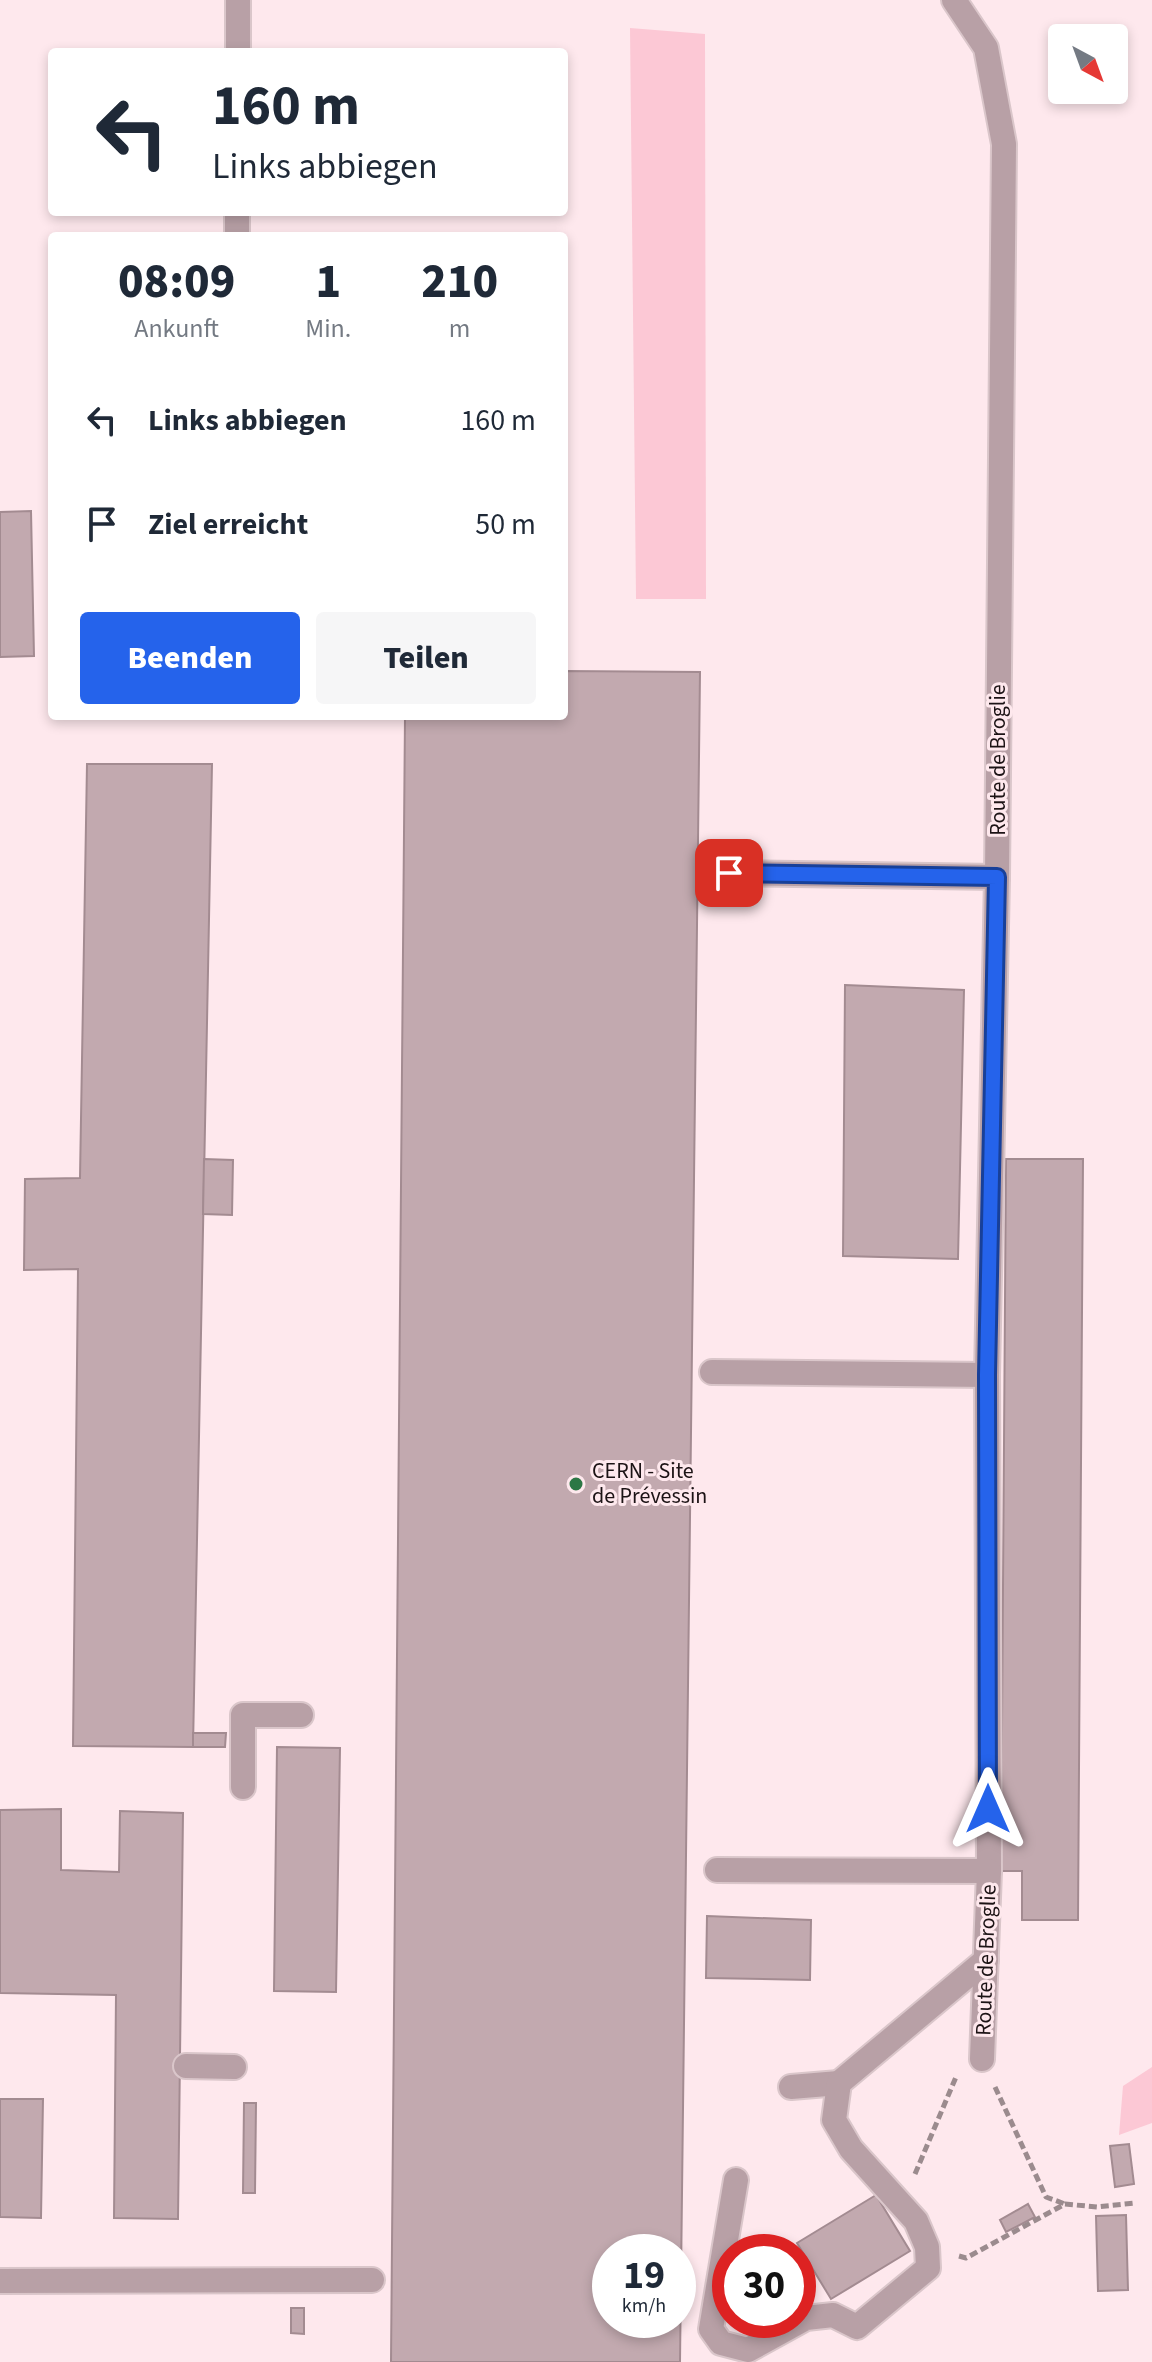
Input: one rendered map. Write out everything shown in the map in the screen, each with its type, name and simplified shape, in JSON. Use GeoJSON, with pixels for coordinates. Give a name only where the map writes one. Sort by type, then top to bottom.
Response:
{"type":"FeatureCollection","features":[{"type":"Feature","properties":{"kind":"street"},"geometry":{"type":"LineString","coordinates":[[238,0],[238,48]]}},
{"type":"Feature","properties":{"kind":"street","name":"Route de Broglie"},"geometry":{"type":"LineString","coordinates":[[954,0],[986,48],[1004,144],[997,877],[987,1375],[989,1871],[982,2059]]}},
{"type":"Feature","properties":{"kind":"street"},"geometry":{"type":"LineString","coordinates":[[729,873],[997,877]]}},
{"type":"Feature","properties":{"kind":"street"},"geometry":{"type":"LineString","coordinates":[[712,1372],[987,1375]]}},
{"type":"Feature","properties":{"kind":"street"},"geometry":{"type":"LineString","coordinates":[[243,1787],[243,1715],[301,1715]]}},
{"type":"Feature","properties":{"kind":"street"},"geometry":{"type":"LineString","coordinates":[[717,1870],[989,1871]]}},
{"type":"Feature","properties":{"kind":"street"},"geometry":{"type":"LineString","coordinates":[[791,2087],[839,2083],[986,1960]]}},
{"type":"Feature","properties":{"kind":"street"},"geometry":{"type":"LineString","coordinates":[[186,2066],[234,2067]]}},
{"type":"Feature","properties":{"kind":"street"},"geometry":{"type":"LineString","coordinates":[[736,2180],[711,2329],[721,2343],[748,2350],[806,2318],[833,2315],[857,2327],[928,2268],[927,2247],[916,2221],[851,2149],[834,2120],[839,2083]]}},
{"type":"Feature","properties":{"kind":"street"},"geometry":{"type":"LineString","coordinates":[[0,2281],[372,2280]]}},
{"type":"Feature","properties":{"kind":"path"},"geometry":{"type":"LineString","coordinates":[[902,2205],[955,2078],[982,2059],[1046,2197],[1065,2204],[1097,2207],[1134,2203]]}},
{"type":"Feature","properties":{"kind":"path"},"geometry":{"type":"LineString","coordinates":[[927,2247],[966,2258],[1065,2204]]}},
{"type":"Feature","properties":{"kind":"shaded area"},"geometry":{"type":"Polygon","coordinates":[[[630,28],[705,34],[706,599],[636,599],[630,28]]]}},
{"type":"Feature","properties":{"kind":"shaded area"},"geometry":{"type":"Polygon","coordinates":[[[1152,2067],[1152,2123],[1119,2135],[1123,2086],[1152,2067]]]}},
{"type":"Feature","properties":{"kind":"building"},"geometry":{"type":"Polygon","coordinates":[[[31,511],[34,656],[0,657],[0,512],[31,511]]]}},
{"type":"Feature","properties":{"kind":"building"},"geometry":{"type":"Polygon","coordinates":[[[568,671],[700,672],[682,2234],[592,2234],[592,2338],[680,2338],[680,2362],[391,2362],[405,720],[568,720],[568,671]]]}},
{"type":"Feature","properties":{"kind":"building"},"geometry":{"type":"Polygon","coordinates":[[[87,764],[212,764],[193,1747],[73,1746],[78,1269],[24,1270],[25,1179],[80,1178],[87,764]]]}},
{"type":"Feature","properties":{"kind":"building"},"geometry":{"type":"Polygon","coordinates":[[[845,985],[964,990],[958,1259],[843,1256],[845,985]]]}},
{"type":"Feature","properties":{"kind":"building"},"geometry":{"type":"Polygon","coordinates":[[[204,1159],[233,1160],[232,1215],[203,1214],[204,1159]]]}},
{"type":"Feature","properties":{"kind":"building"},"geometry":{"type":"Polygon","coordinates":[[[1006,1159],[1083,1159],[1078,1920],[1022,1920],[1022,1871],[1001,1871],[1006,1159]]]}},
{"type":"Feature","properties":{"kind":"building"},"geometry":{"type":"Polygon","coordinates":[[[193,1733],[226,1733],[225,1747],[193,1747],[193,1733]]]}},
{"type":"Feature","properties":{"kind":"building"},"geometry":{"type":"Polygon","coordinates":[[[277,1747],[340,1748],[336,1992],[274,1991],[277,1747]]]}},
{"type":"Feature","properties":{"kind":"building"},"geometry":{"type":"Polygon","coordinates":[[[61,1809],[61,1870],[119,1872],[120,1811],[183,1813],[178,2219],[114,2218],[116,1995],[0,1993],[0,1810],[61,1809]]]}},
{"type":"Feature","properties":{"kind":"building"},"geometry":{"type":"Polygon","coordinates":[[[707,1916],[811,1920],[810,1980],[706,1978],[707,1916]]]}},
{"type":"Feature","properties":{"kind":"building"},"geometry":{"type":"Polygon","coordinates":[[[0,2099],[43,2099],[41,2218],[0,2217],[0,2099]]]}},
{"type":"Feature","properties":{"kind":"building"},"geometry":{"type":"Polygon","coordinates":[[[244,2103],[256,2103],[255,2193],[243,2193],[244,2103]]]}},
{"type":"Feature","properties":{"kind":"building"},"geometry":{"type":"Polygon","coordinates":[[[1129,2144],[1134,2184],[1115,2187],[1110,2146],[1129,2144]]]}},
{"type":"Feature","properties":{"kind":"building"},"geometry":{"type":"Polygon","coordinates":[[[876,2195],[910,2251],[831,2299],[816,2274],[816,2234],[812,2234],[876,2195]]]}},
{"type":"Feature","properties":{"kind":"building"},"geometry":{"type":"Polygon","coordinates":[[[1028,2204],[1035,2217],[1006,2232],[1000,2220],[1028,2204]]]}},
{"type":"Feature","properties":{"kind":"building"},"geometry":{"type":"Polygon","coordinates":[[[1126,2215],[1128,2290],[1098,2291],[1096,2216],[1126,2215]]]}},
{"type":"Feature","properties":{"kind":"building"},"geometry":{"type":"Polygon","coordinates":[[[291,2308],[304,2308],[304,2334],[291,2333],[291,2308]]]}},
{"type":"Feature","properties":{"kind":"place","name":"CERN - Site de Prévessin"},"geometry":{"type":"Point","coordinates":[576,1484]}},
{"type":"Feature","properties":{"kind":"route"},"geometry":{"type":"LineString","coordinates":[[729,873],[997,877],[987,1375],[988,1809]]}}]}
